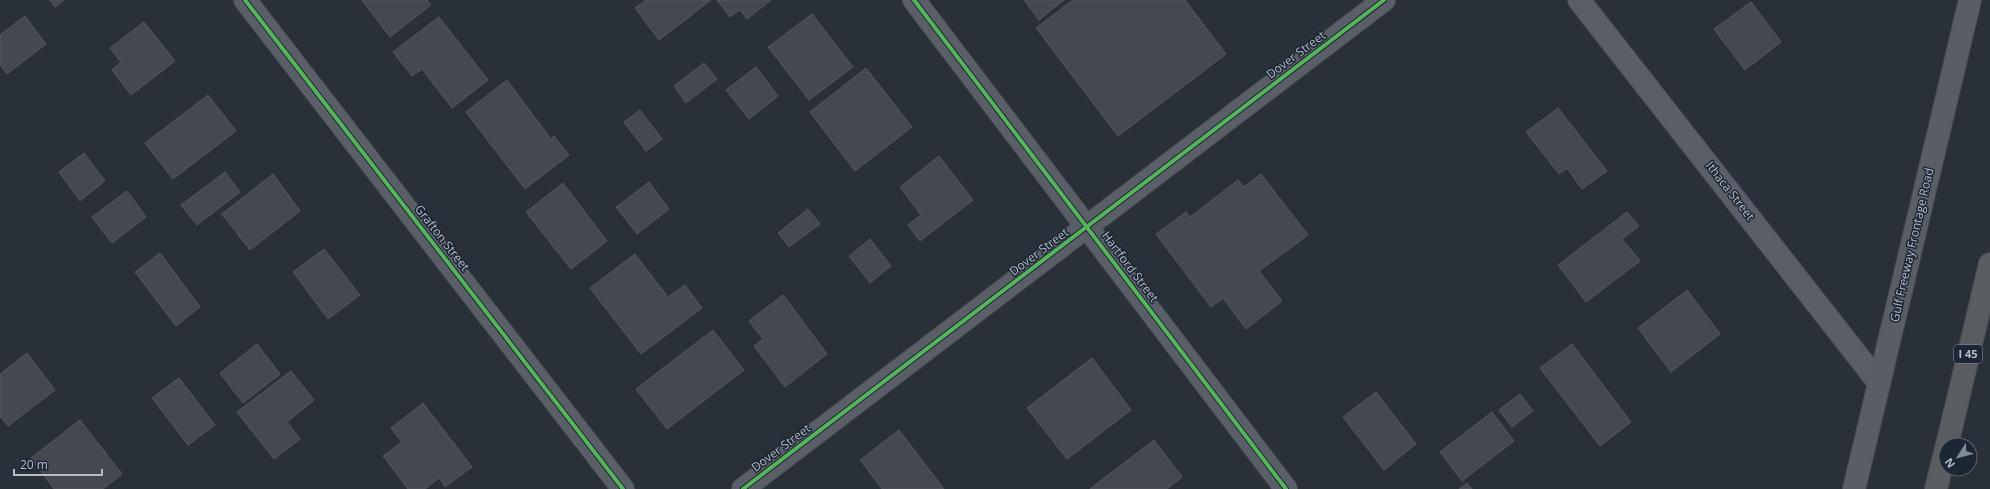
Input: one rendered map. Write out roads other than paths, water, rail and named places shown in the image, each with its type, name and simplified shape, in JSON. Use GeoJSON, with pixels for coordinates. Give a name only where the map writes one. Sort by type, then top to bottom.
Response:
{"type":"FeatureCollection","features":[{"type":"Feature","properties":{"kind":"highway","name":"I 45"},"geometry":{"type":"LineString","coordinates":[[1949,437],[1990,264]]}},
{"type":"Feature","properties":{"kind":"highway"},"geometry":{"type":"LineString","coordinates":[[1936,489],[1939,477]]}},
{"type":"Feature","properties":{"kind":"main road","name":"Gulf Freeway Frontage Road"},"geometry":{"type":"LineString","coordinates":[[1854,489],[1970,0]]}},
{"type":"Feature","properties":{"kind":"street","name":"Grafton Street"},"geometry":{"type":"LineString","coordinates":[[245,0],[623,489]]}},
{"type":"Feature","properties":{"kind":"street","name":"Hartford Street"},"geometry":{"type":"LineString","coordinates":[[914,0],[1286,489]]}},
{"type":"Feature","properties":{"kind":"street","name":"Dover Street"},"geometry":{"type":"LineString","coordinates":[[743,489],[1384,0]]}},
{"type":"Feature","properties":{"kind":"street","name":"Ithaca Street"},"geometry":{"type":"LineString","coordinates":[[1579,0],[1879,384]]}}]}
